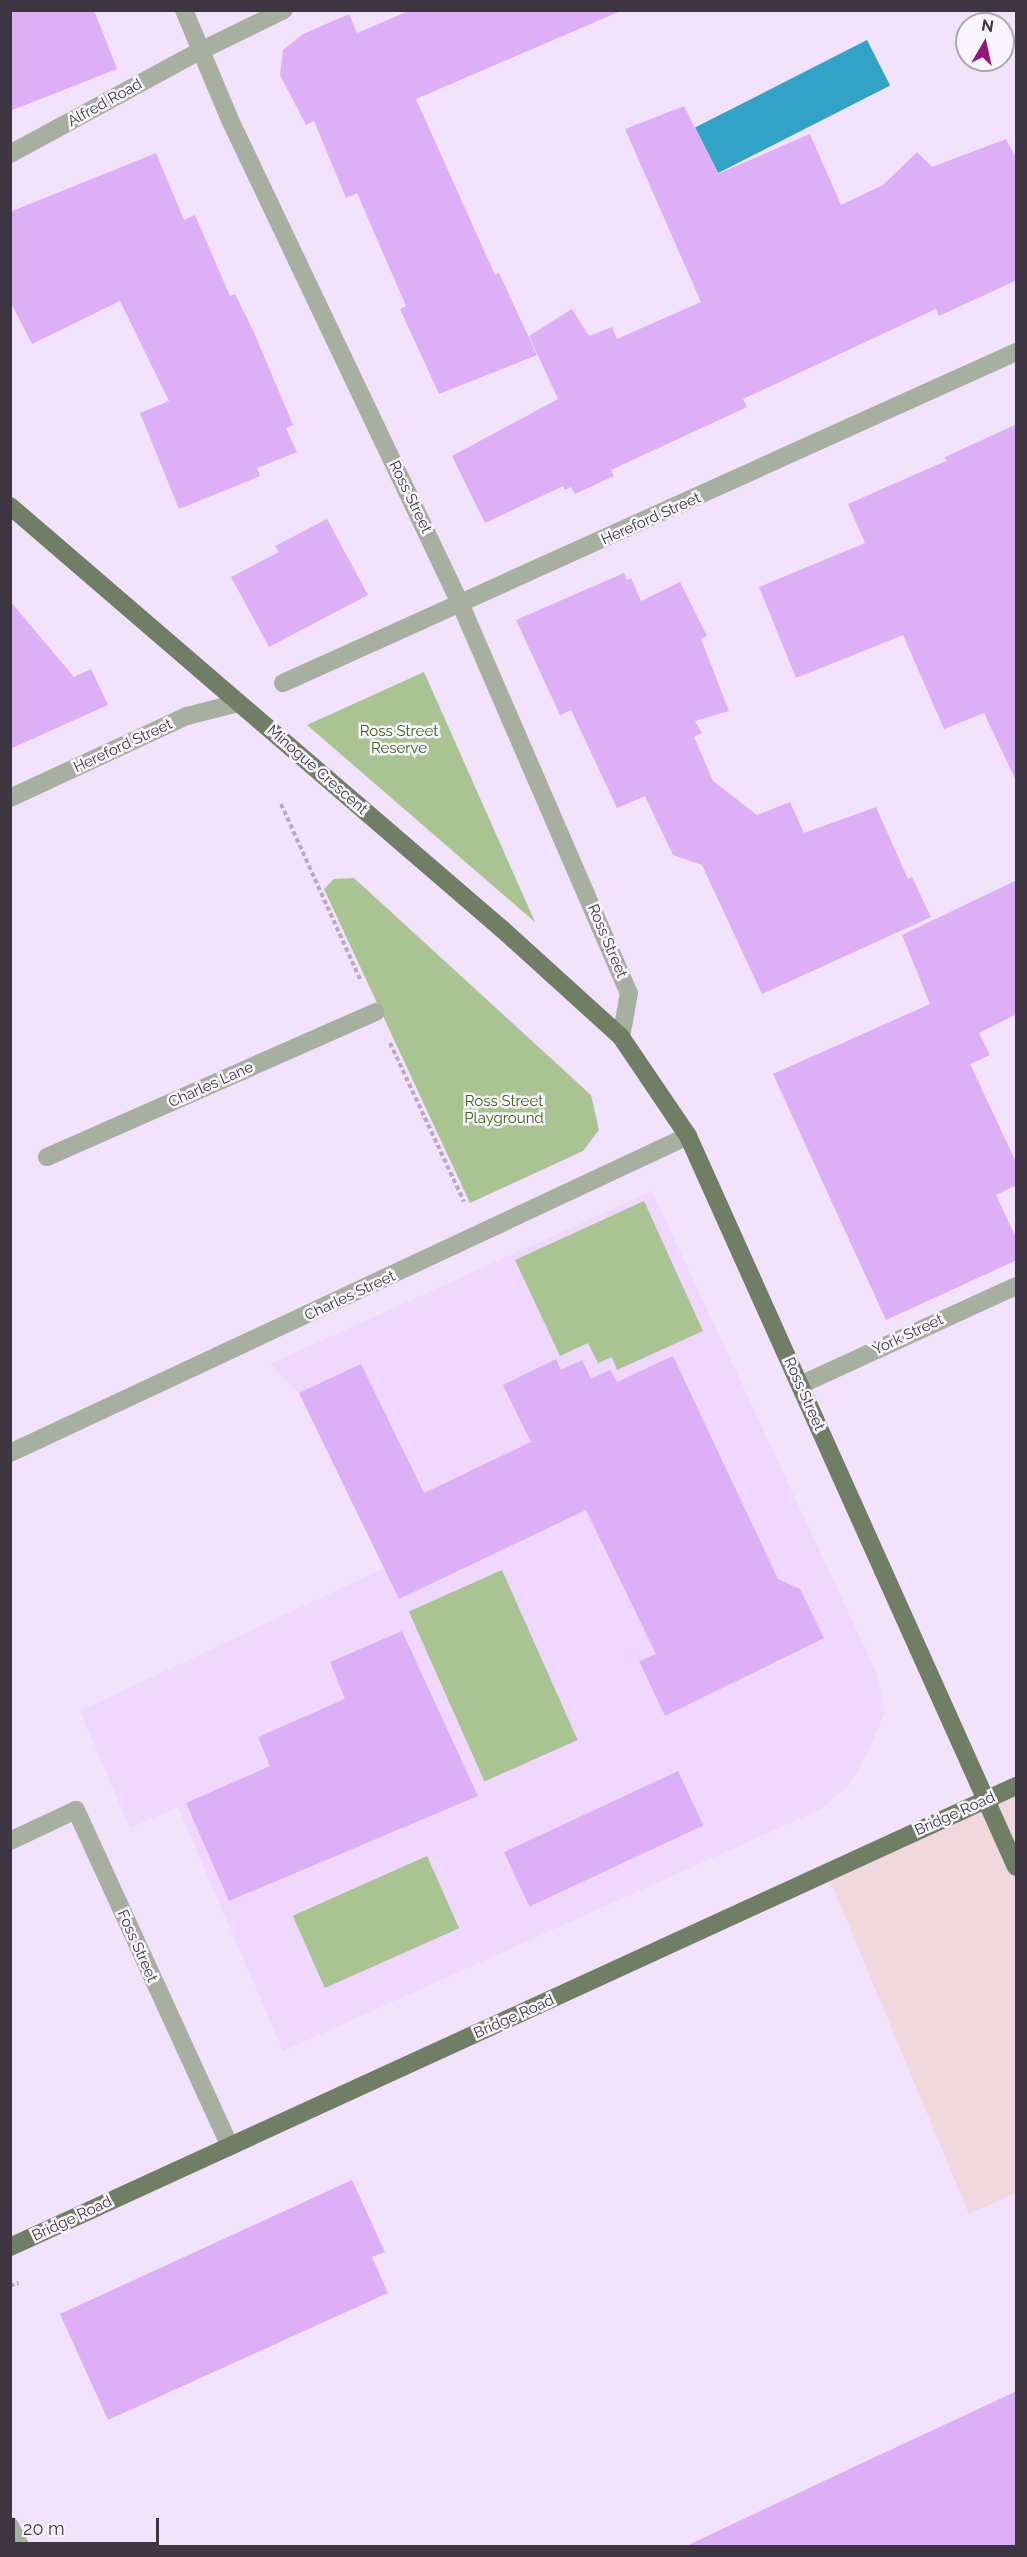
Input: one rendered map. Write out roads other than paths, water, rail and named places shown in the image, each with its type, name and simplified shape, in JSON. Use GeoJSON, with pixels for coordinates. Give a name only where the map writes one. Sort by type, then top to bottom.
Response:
{"type":"FeatureCollection","features":[{"type":"Feature","properties":{"kind":"main road","name":"Minogue Crescent"},"geometry":{"type":"LineString","coordinates":[[10,506],[502,929],[621,1037]]}},
{"type":"Feature","properties":{"kind":"main road","name":"Ross Street"},"geometry":{"type":"LineString","coordinates":[[621,1037],[688,1136],[1017,1867]]}},
{"type":"Feature","properties":{"kind":"main road","name":"Bridge Road"},"geometry":{"type":"LineString","coordinates":[[10,2247],[1017,1786]]}},
{"type":"Feature","properties":{"kind":"street","name":"Ross Street"},"geometry":{"type":"LineString","coordinates":[[184,10],[200,51],[460,603],[629,993],[621,1037]]}},
{"type":"Feature","properties":{"kind":"street","name":"Alfred Road"},"geometry":{"type":"LineString","coordinates":[[10,154],[200,51],[284,10]]}},
{"type":"Feature","properties":{"kind":"street","name":"Hereford Street"},"geometry":{"type":"LineString","coordinates":[[283,683],[707,495],[1017,352]]}},
{"type":"Feature","properties":{"kind":"street","name":"Hereford Street"},"geometry":{"type":"LineString","coordinates":[[10,798],[187,716],[238,703]]}},
{"type":"Feature","properties":{"kind":"street","name":"Charles Lane"},"geometry":{"type":"LineString","coordinates":[[47,1157],[375,1012]]}},
{"type":"Feature","properties":{"kind":"street","name":"Charles Street"},"geometry":{"type":"LineString","coordinates":[[10,1453],[688,1136]]}},
{"type":"Feature","properties":{"kind":"street","name":"York Street"},"geometry":{"type":"LineString","coordinates":[[800,1385],[1017,1286]]}},
{"type":"Feature","properties":{"kind":"street","name":"Foss Street"},"geometry":{"type":"LineString","coordinates":[[10,1841],[76,1810],[230,2146]]}},
{"type":"Feature","properties":{"kind":"street"},"geometry":{"type":"LineString","coordinates":[[10,2526],[20,2547]]}},
{"type":"Feature","properties":{"kind":"water"},"geometry":{"type":"Polygon","coordinates":[[[867,40],[890,85],[718,173],[695,128],[867,40]]]}},
{"type":"Feature","properties":{"kind":"park label","name":"Ross Street Reserve"},"geometry":{"type":"Point","coordinates":[399,740]}},
{"type":"Feature","properties":{"kind":"park label","name":"Ross Street Playground"},"geometry":{"type":"Point","coordinates":[504,1110]}}]}
